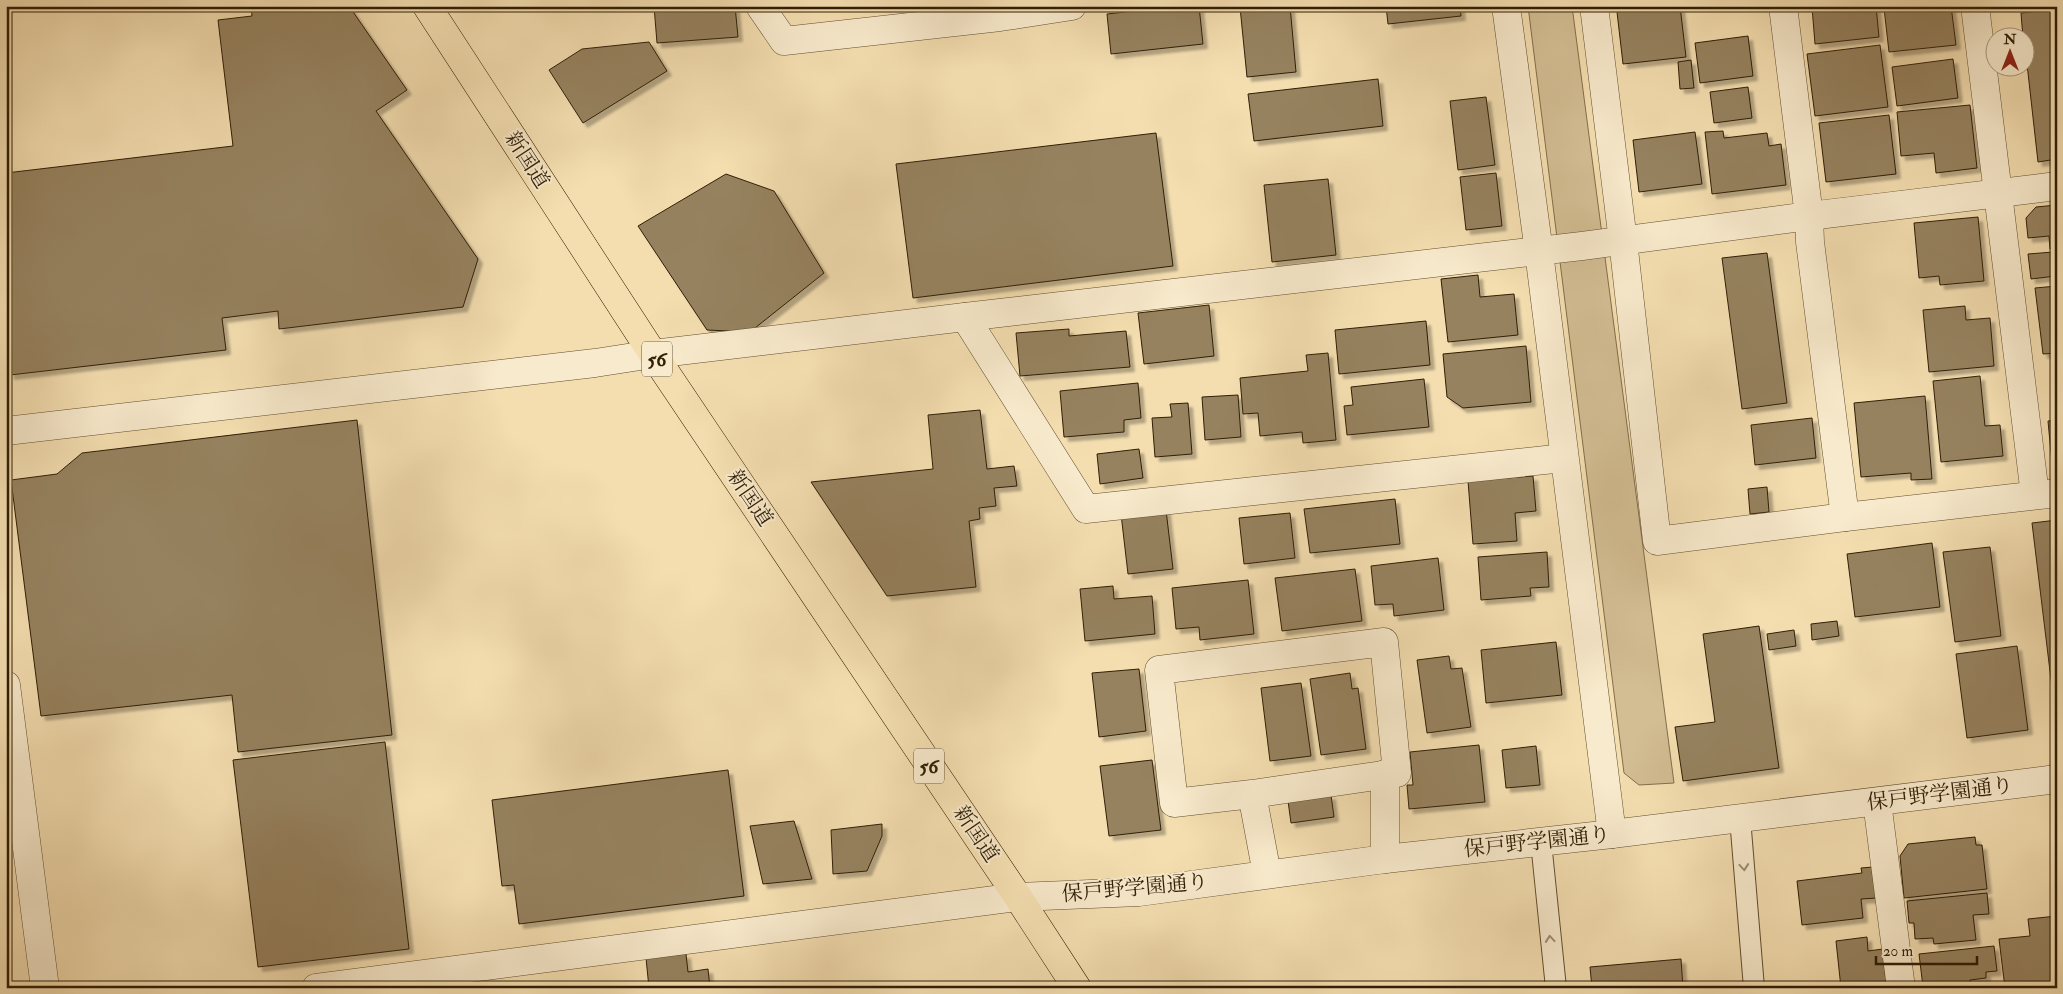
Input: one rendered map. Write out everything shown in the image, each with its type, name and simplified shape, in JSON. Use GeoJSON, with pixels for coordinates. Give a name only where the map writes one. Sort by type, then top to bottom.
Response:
{"type":"FeatureCollection","features":[{"type":"Feature","properties":{"kind":"main road","name":"新国道"},"geometry":{"type":"LineString","coordinates":[[426,6],[654,354],[1018,896],[1077,988]]}},
{"type":"Feature","properties":{"kind":"street"},"geometry":{"type":"LineString","coordinates":[[760,6],[784,41],[1000,12],[1072,6]]}},
{"type":"Feature","properties":{"kind":"street"},"geometry":{"type":"LineString","coordinates":[[1506,6],[1612,834]]}},
{"type":"Feature","properties":{"kind":"street"},"geometry":{"type":"LineString","coordinates":[[1594,6],[1623,241],[1656,541],[2046,494],[1998,192],[1975,6]]}},
{"type":"Feature","properties":{"kind":"street"},"geometry":{"type":"LineString","coordinates":[[1784,6],[1809,216],[1810,242],[1845,517]]}},
{"type":"Feature","properties":{"kind":"street"},"geometry":{"type":"LineString","coordinates":[[6,431],[595,363],[654,354],[965,317],[1539,252],[1809,216],[2057,186]]}},
{"type":"Feature","properties":{"kind":"street"},"geometry":{"type":"LineString","coordinates":[[965,317],[1086,509],[1564,458]]}},
{"type":"Feature","properties":{"kind":"street"},"geometry":{"type":"LineString","coordinates":[[1384,642],[1397,773],[1252,794],[1174,803],[1159,670],[1384,642]]}},
{"type":"Feature","properties":{"kind":"street"},"geometry":{"type":"LineString","coordinates":[[6,685],[45,988]]}},
{"type":"Feature","properties":{"kind":"street"},"geometry":{"type":"LineString","coordinates":[[1385,774],[1385,859]]}},
{"type":"Feature","properties":{"kind":"street","name":"保戸野学園通り"},"geometry":{"type":"LineString","coordinates":[[316,988],[1018,896],[1139,892],[1385,859],[1612,834],[2057,779]]}},
{"type":"Feature","properties":{"kind":"street"},"geometry":{"type":"LineString","coordinates":[[1252,794],[1267,874]]}},
{"type":"Feature","properties":{"kind":"street"},"geometry":{"type":"LineString","coordinates":[[1876,802],[1901,988]]}},
{"type":"Feature","properties":{"kind":"lane"},"geometry":{"type":"LineString","coordinates":[[1740,818],[1754,988]]}},
{"type":"Feature","properties":{"kind":"lane"},"geometry":{"type":"LineString","coordinates":[[1541,842],[1556,988]]}},
{"type":"Feature","properties":{"kind":"shaded area"},"geometry":{"type":"Polygon","coordinates":[[[1528,6],[1572,6],[1674,783],[1639,785],[1624,773],[1528,6]]]}},
{"type":"Feature","properties":{"kind":"building"},"geometry":{"type":"Polygon","coordinates":[[[251,6],[349,6],[407,90],[376,111],[478,259],[463,307],[279,329],[278,311],[222,318],[226,350],[10,375],[6,347],[6,173],[233,146],[218,20],[252,16],[251,6]]]}},
{"type":"Feature","properties":{"kind":"building"},"geometry":{"type":"Polygon","coordinates":[[[654,6],[735,6],[738,37],[657,43],[654,6]]]}},
{"type":"Feature","properties":{"kind":"building"},"geometry":{"type":"Polygon","coordinates":[[[1178,6],[1199,6],[1203,44],[1111,54],[1107,14],[1178,6]]]}},
{"type":"Feature","properties":{"kind":"building"},"geometry":{"type":"Polygon","coordinates":[[[1290,6],[1296,72],[1247,77],[1240,7],[1290,6]]]}},
{"type":"Feature","properties":{"kind":"building"},"geometry":{"type":"Polygon","coordinates":[[[1386,6],[1460,6],[1461,16],[1388,24],[1386,6]]]}},
{"type":"Feature","properties":{"kind":"building"},"geometry":{"type":"Polygon","coordinates":[[[1680,6],[1686,57],[1623,64],[1617,12],[1680,6]]]}},
{"type":"Feature","properties":{"kind":"building"},"geometry":{"type":"Polygon","coordinates":[[[1876,6],[1879,37],[1815,44],[1812,7],[1876,6]]]}},
{"type":"Feature","properties":{"kind":"building"},"geometry":{"type":"Polygon","coordinates":[[[1951,6],[1956,45],[1889,52],[1884,8],[1951,6]]]}},
{"type":"Feature","properties":{"kind":"building"},"geometry":{"type":"Polygon","coordinates":[[[2057,9],[2057,159],[2038,162],[2029,78],[2036,78],[2036,28],[2022,28],[2021,13],[2057,9]]]}},
{"type":"Feature","properties":{"kind":"building"},"geometry":{"type":"Polygon","coordinates":[[[1748,36],[1753,76],[1700,83],[1695,43],[1748,36]]]}},
{"type":"Feature","properties":{"kind":"building"},"geometry":{"type":"Polygon","coordinates":[[[649,42],[667,71],[583,123],[549,70],[582,49],[649,42]]]}},
{"type":"Feature","properties":{"kind":"building"},"geometry":{"type":"Polygon","coordinates":[[[1880,45],[1888,107],[1815,116],[1807,54],[1880,45]]]}},
{"type":"Feature","properties":{"kind":"building"},"geometry":{"type":"Polygon","coordinates":[[[1953,59],[1958,98],[1897,106],[1892,67],[1953,59]]]}},
{"type":"Feature","properties":{"kind":"building"},"geometry":{"type":"Polygon","coordinates":[[[1691,60],[1694,88],[1680,89],[1678,62],[1691,60]]]}},
{"type":"Feature","properties":{"kind":"building"},"geometry":{"type":"Polygon","coordinates":[[[1378,79],[1383,126],[1254,141],[1248,94],[1378,79]]]}},
{"type":"Feature","properties":{"kind":"building"},"geometry":{"type":"Polygon","coordinates":[[[1748,87],[1752,118],[1714,123],[1710,92],[1748,87]]]}},
{"type":"Feature","properties":{"kind":"building"},"geometry":{"type":"Polygon","coordinates":[[[1486,97],[1495,165],[1458,170],[1450,101],[1486,97]]]}},
{"type":"Feature","properties":{"kind":"building"},"geometry":{"type":"Polygon","coordinates":[[[1970,105],[1977,168],[1936,173],[1934,153],[1901,156],[1897,112],[1970,105]]]}},
{"type":"Feature","properties":{"kind":"building"},"geometry":{"type":"Polygon","coordinates":[[[1889,115],[1896,174],[1826,182],[1819,123],[1889,115]]]}},
{"type":"Feature","properties":{"kind":"building"},"geometry":{"type":"Polygon","coordinates":[[[1723,131],[1724,138],[1767,133],[1769,146],[1781,144],[1786,185],[1712,194],[1705,132],[1723,131]]]}},
{"type":"Feature","properties":{"kind":"building"},"geometry":{"type":"Polygon","coordinates":[[[1695,132],[1702,184],[1639,192],[1633,140],[1695,132]]]}},
{"type":"Feature","properties":{"kind":"building"},"geometry":{"type":"Polygon","coordinates":[[[1156,133],[1173,266],[913,298],[896,164],[1156,133]]]}},
{"type":"Feature","properties":{"kind":"building"},"geometry":{"type":"Polygon","coordinates":[[[1496,173],[1502,226],[1466,230],[1460,177],[1496,173]]]}},
{"type":"Feature","properties":{"kind":"building"},"geometry":{"type":"Polygon","coordinates":[[[726,174],[774,191],[824,273],[750,332],[707,330],[638,226],[726,174]]]}},
{"type":"Feature","properties":{"kind":"building"},"geometry":{"type":"Polygon","coordinates":[[[1328,179],[1336,255],[1272,262],[1264,185],[1328,179]]]}},
{"type":"Feature","properties":{"kind":"building"},"geometry":{"type":"Polygon","coordinates":[[[2057,205],[2057,248],[2050,249],[2049,236],[2028,238],[2026,218],[2036,207],[2057,205]]]}},
{"type":"Feature","properties":{"kind":"building"},"geometry":{"type":"Polygon","coordinates":[[[1978,217],[1984,281],[1940,285],[1939,276],[1919,278],[1914,223],[1978,217]]]}},
{"type":"Feature","properties":{"kind":"building"},"geometry":{"type":"Polygon","coordinates":[[[2053,252],[2056,276],[2031,279],[2028,254],[2053,252]]]}},
{"type":"Feature","properties":{"kind":"building"},"geometry":{"type":"Polygon","coordinates":[[[1767,253],[1787,403],[1742,409],[1722,258],[1767,253]]]}},
{"type":"Feature","properties":{"kind":"building"},"geometry":{"type":"Polygon","coordinates":[[[1478,275],[1480,297],[1514,294],[1518,335],[1448,342],[1441,279],[1478,275]]]}},
{"type":"Feature","properties":{"kind":"building"},"geometry":{"type":"Polygon","coordinates":[[[2057,286],[2057,353],[2043,354],[2035,288],[2057,286]]]}},
{"type":"Feature","properties":{"kind":"building"},"geometry":{"type":"Polygon","coordinates":[[[1209,305],[1214,356],[1144,364],[1138,313],[1209,305]]]}},
{"type":"Feature","properties":{"kind":"building"},"geometry":{"type":"Polygon","coordinates":[[[1965,306],[1966,320],[1990,318],[1994,366],[1929,372],[1923,310],[1965,306]]]}},
{"type":"Feature","properties":{"kind":"building"},"geometry":{"type":"Polygon","coordinates":[[[1426,321],[1430,365],[1339,374],[1335,330],[1426,321]]]}},
{"type":"Feature","properties":{"kind":"building"},"geometry":{"type":"Polygon","coordinates":[[[1069,329],[1069,336],[1126,331],[1130,367],[1020,376],[1016,333],[1069,329]]]}},
{"type":"Feature","properties":{"kind":"building"},"geometry":{"type":"Polygon","coordinates":[[[1526,346],[1531,402],[1463,408],[1447,397],[1443,354],[1526,346]]]}},
{"type":"Feature","properties":{"kind":"building"},"geometry":{"type":"Polygon","coordinates":[[[1328,353],[1336,440],[1303,443],[1302,432],[1260,436],[1258,413],[1243,414],[1240,378],[1308,371],[1306,355],[1328,353]]]}},
{"type":"Feature","properties":{"kind":"building"},"geometry":{"type":"Polygon","coordinates":[[[1980,376],[1985,426],[2000,425],[2003,456],[1941,462],[1933,381],[1980,376]]]}},
{"type":"Feature","properties":{"kind":"building"},"geometry":{"type":"Polygon","coordinates":[[[1424,379],[1429,427],[1347,435],[1344,406],[1353,405],[1351,387],[1424,379]]]}},
{"type":"Feature","properties":{"kind":"building"},"geometry":{"type":"Polygon","coordinates":[[[1138,383],[1141,418],[1124,420],[1124,432],[1064,437],[1060,391],[1138,383]]]}},
{"type":"Feature","properties":{"kind":"building"},"geometry":{"type":"Polygon","coordinates":[[[1238,395],[1241,437],[1205,440],[1202,397],[1238,395]]]}},
{"type":"Feature","properties":{"kind":"building"},"geometry":{"type":"Polygon","coordinates":[[[1925,396],[1932,479],[1911,480],[1911,473],[1861,477],[1854,403],[1925,396]]]}},
{"type":"Feature","properties":{"kind":"building"},"geometry":{"type":"Polygon","coordinates":[[[1188,403],[1192,454],[1155,457],[1152,418],[1172,417],[1170,404],[1188,403]]]}},
{"type":"Feature","properties":{"kind":"building"},"geometry":{"type":"Polygon","coordinates":[[[980,410],[987,469],[1014,466],[1017,486],[994,488],[996,506],[979,508],[980,519],[969,521],[976,587],[887,596],[811,482],[933,469],[928,415],[980,410]]]}},
{"type":"Feature","properties":{"kind":"building"},"geometry":{"type":"Polygon","coordinates":[[[1812,418],[1816,458],[1755,465],[1751,425],[1812,418]]]}},
{"type":"Feature","properties":{"kind":"building"},"geometry":{"type":"Polygon","coordinates":[[[357,420],[392,735],[238,752],[232,695],[41,716],[11,480],[57,474],[82,453],[357,420]]]}},
{"type":"Feature","properties":{"kind":"building"},"geometry":{"type":"Polygon","coordinates":[[[2057,420],[2057,463],[2052,464],[2048,421],[2057,420]]]}},
{"type":"Feature","properties":{"kind":"building"},"geometry":{"type":"Polygon","coordinates":[[[1139,449],[1143,478],[1100,484],[1097,454],[1139,449]]]}},
{"type":"Feature","properties":{"kind":"building"},"geometry":{"type":"Polygon","coordinates":[[[1533,476],[1536,511],[1515,513],[1517,541],[1473,544],[1468,481],[1533,476]]]}},
{"type":"Feature","properties":{"kind":"building"},"geometry":{"type":"Polygon","coordinates":[[[1767,487],[1769,512],[1750,514],[1748,489],[1767,487]]]}},
{"type":"Feature","properties":{"kind":"building"},"geometry":{"type":"Polygon","coordinates":[[[1395,499],[1400,544],[1310,553],[1304,509],[1395,499]]]}},
{"type":"Feature","properties":{"kind":"building"},"geometry":{"type":"Polygon","coordinates":[[[1166,510],[1173,569],[1128,574],[1121,514],[1166,510]]]}},
{"type":"Feature","properties":{"kind":"building"},"geometry":{"type":"Polygon","coordinates":[[[1290,513],[1295,558],[1244,564],[1239,518],[1290,513]]]}},
{"type":"Feature","properties":{"kind":"building"},"geometry":{"type":"Polygon","coordinates":[[[2057,520],[2057,729],[2032,523],[2057,520]]]}},
{"type":"Feature","properties":{"kind":"building"},"geometry":{"type":"Polygon","coordinates":[[[1932,543],[1940,607],[1855,617],[1847,554],[1932,543]]]}},
{"type":"Feature","properties":{"kind":"building"},"geometry":{"type":"Polygon","coordinates":[[[1990,547],[2001,636],[1955,642],[1943,552],[1990,547]]]}},
{"type":"Feature","properties":{"kind":"building"},"geometry":{"type":"Polygon","coordinates":[[[1547,552],[1549,587],[1530,588],[1531,596],[1481,600],[1478,557],[1547,552]]]}},
{"type":"Feature","properties":{"kind":"building"},"geometry":{"type":"Polygon","coordinates":[[[1438,558],[1444,610],[1394,616],[1393,604],[1375,605],[1371,566],[1438,558]]]}},
{"type":"Feature","properties":{"kind":"building"},"geometry":{"type":"Polygon","coordinates":[[[1355,569],[1362,621],[1282,631],[1275,578],[1355,569]]]}},
{"type":"Feature","properties":{"kind":"building"},"geometry":{"type":"Polygon","coordinates":[[[1248,580],[1254,634],[1200,640],[1199,627],[1176,629],[1172,588],[1248,580]]]}},
{"type":"Feature","properties":{"kind":"building"},"geometry":{"type":"Polygon","coordinates":[[[1113,586],[1114,599],[1152,596],[1155,634],[1085,641],[1080,589],[1113,586]]]}},
{"type":"Feature","properties":{"kind":"building"},"geometry":{"type":"Polygon","coordinates":[[[1837,621],[1839,636],[1812,640],[1811,624],[1837,621]]]}},
{"type":"Feature","properties":{"kind":"building"},"geometry":{"type":"Polygon","coordinates":[[[1759,626],[1779,768],[1683,781],[1675,727],[1715,722],[1703,634],[1759,626]]]}},
{"type":"Feature","properties":{"kind":"building"},"geometry":{"type":"Polygon","coordinates":[[[1794,630],[1796,646],[1769,650],[1767,634],[1794,630]]]}},
{"type":"Feature","properties":{"kind":"building"},"geometry":{"type":"Polygon","coordinates":[[[1556,642],[1562,695],[1486,703],[1481,650],[1556,642]]]}},
{"type":"Feature","properties":{"kind":"building"},"geometry":{"type":"Polygon","coordinates":[[[2017,646],[2028,730],[1967,738],[1956,654],[2017,646]]]}},
{"type":"Feature","properties":{"kind":"building"},"geometry":{"type":"Polygon","coordinates":[[[1449,656],[1451,669],[1462,668],[1471,727],[1427,733],[1417,660],[1449,656]]]}},
{"type":"Feature","properties":{"kind":"building"},"geometry":{"type":"Polygon","coordinates":[[[1139,669],[1146,731],[1099,737],[1092,673],[1139,669]]]}},
{"type":"Feature","properties":{"kind":"building"},"geometry":{"type":"Polygon","coordinates":[[[1350,673],[1352,689],[1358,688],[1366,749],[1321,755],[1310,679],[1350,673]]]}},
{"type":"Feature","properties":{"kind":"building"},"geometry":{"type":"Polygon","coordinates":[[[1301,683],[1311,756],[1270,761],[1261,688],[1301,683]]]}},
{"type":"Feature","properties":{"kind":"building"},"geometry":{"type":"Polygon","coordinates":[[[385,742],[409,949],[258,967],[233,760],[385,742]]]}},
{"type":"Feature","properties":{"kind":"building"},"geometry":{"type":"Polygon","coordinates":[[[1479,745],[1485,802],[1409,809],[1407,785],[1413,785],[1410,752],[1479,745]]]}},
{"type":"Feature","properties":{"kind":"building"},"geometry":{"type":"Polygon","coordinates":[[[1536,746],[1540,785],[1506,788],[1502,750],[1536,746]]]}},
{"type":"Feature","properties":{"kind":"building"},"geometry":{"type":"Polygon","coordinates":[[[1152,760],[1161,830],[1109,836],[1100,766],[1152,760]]]}},
{"type":"Feature","properties":{"kind":"building"},"geometry":{"type":"Polygon","coordinates":[[[728,770],[744,896],[519,924],[514,885],[502,886],[492,800],[728,770]]]}},
{"type":"Feature","properties":{"kind":"building"},"geometry":{"type":"Polygon","coordinates":[[[1331,795],[1334,817],[1291,823],[1288,801],[1331,795]]]}},
{"type":"Feature","properties":{"kind":"building"},"geometry":{"type":"Polygon","coordinates":[[[794,821],[812,879],[763,884],[750,826],[794,821]]]}},
{"type":"Feature","properties":{"kind":"building"},"geometry":{"type":"Polygon","coordinates":[[[882,824],[882,836],[867,871],[833,874],[831,830],[882,824]]]}},
{"type":"Feature","properties":{"kind":"building"},"geometry":{"type":"Polygon","coordinates":[[[1975,837],[1976,845],[1982,845],[1987,889],[1904,898],[1900,856],[1908,844],[1975,837]]]}},
{"type":"Feature","properties":{"kind":"building"},"geometry":{"type":"Polygon","coordinates":[[[1873,867],[1877,898],[1861,899],[1863,918],[1802,925],[1797,881],[1862,873],[1861,868],[1873,867]]]}},
{"type":"Feature","properties":{"kind":"building"},"geometry":{"type":"Polygon","coordinates":[[[1987,893],[1989,914],[1973,915],[1976,940],[1934,944],[1933,938],[1915,939],[1914,923],[1909,923],[1907,901],[1987,893]]]}},
{"type":"Feature","properties":{"kind":"building"},"geometry":{"type":"Polygon","coordinates":[[[2057,916],[2057,988],[2005,988],[1999,939],[2030,936],[2028,919],[2057,916]]]}},
{"type":"Feature","properties":{"kind":"building"},"geometry":{"type":"Polygon","coordinates":[[[1867,937],[1868,951],[1883,949],[1886,983],[1841,988],[1836,941],[1867,937]]]}},
{"type":"Feature","properties":{"kind":"building"},"geometry":{"type":"Polygon","coordinates":[[[1994,946],[1997,971],[1986,972],[1986,978],[1970,980],[1971,988],[1944,988],[1943,985],[1923,987],[1919,954],[1994,946]]]}},
{"type":"Feature","properties":{"kind":"building"},"geometry":{"type":"Polygon","coordinates":[[[686,954],[688,972],[708,969],[710,988],[649,988],[646,958],[686,954]]]}},
{"type":"Feature","properties":{"kind":"building"},"geometry":{"type":"Polygon","coordinates":[[[1681,959],[1683,988],[1592,988],[1590,967],[1681,959]]]}}]}
